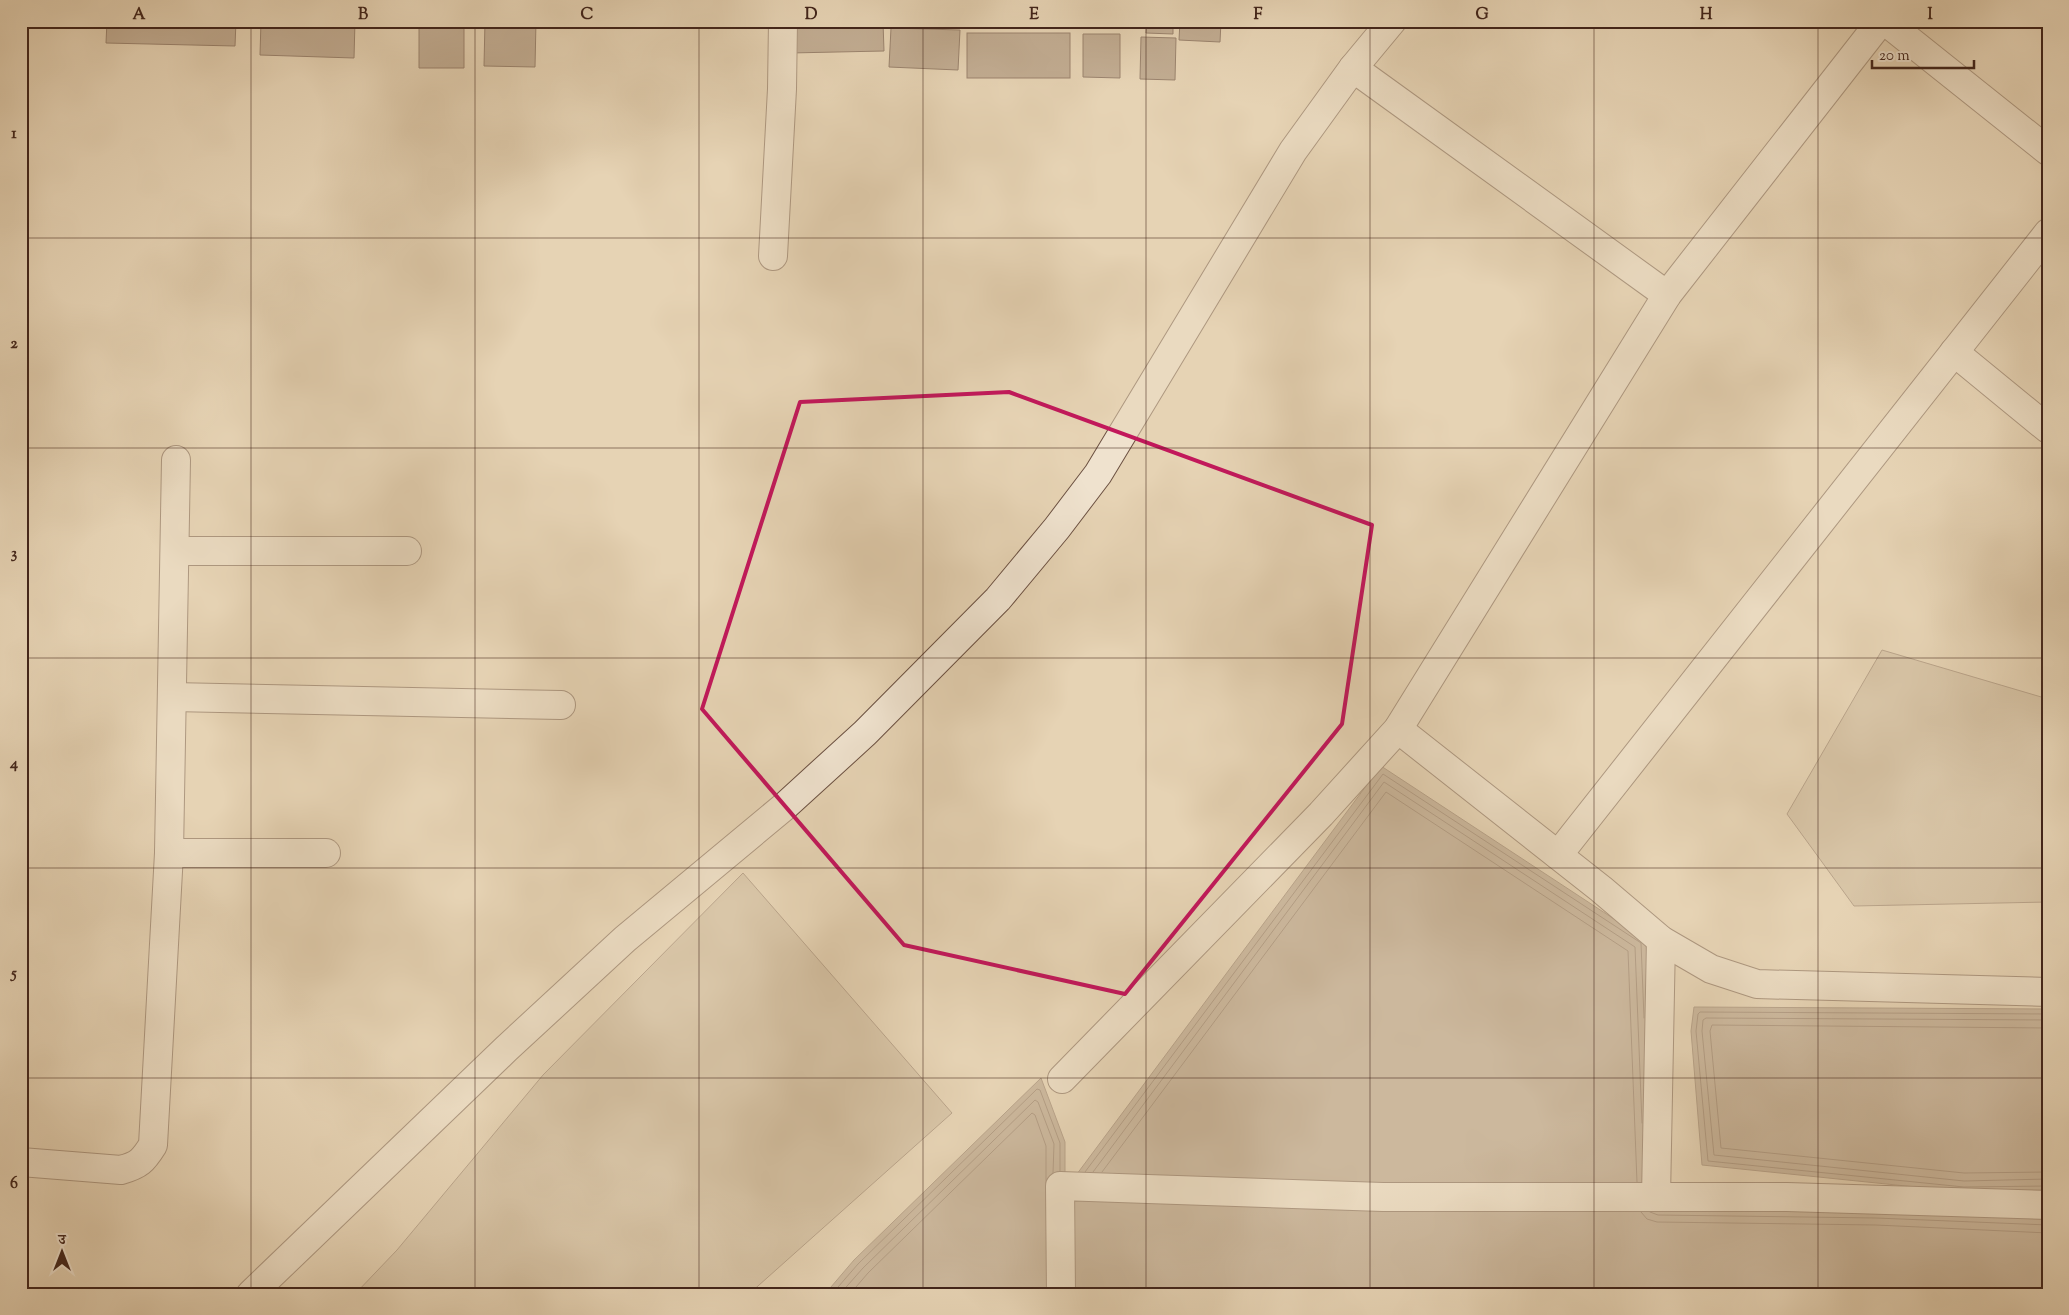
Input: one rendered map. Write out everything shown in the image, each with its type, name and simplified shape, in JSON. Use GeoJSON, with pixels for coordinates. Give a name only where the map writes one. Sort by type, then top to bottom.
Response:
{"type":"FeatureCollection","features":[{"type":"Feature","properties":{"kind":"street"},"geometry":{"type":"LineString","coordinates":[[773,256],[782,89],[782,21]]}},
{"type":"Feature","properties":{"kind":"street"},"geometry":{"type":"LineString","coordinates":[[251,1294],[506,1049],[625,939],[785,806],[865,733],[998,599],[1057,528],[1098,474],[1293,151],[1353,68],[1392,21]]}},
{"type":"Feature","properties":{"kind":"street"},"geometry":{"type":"LineString","coordinates":[[1062,1079],[1321,814],[1398,729],[1666,295],[1881,21]]}},
{"type":"Feature","properties":{"kind":"street"},"geometry":{"type":"LineString","coordinates":[[1885,21],[2048,151]]}},
{"type":"Feature","properties":{"kind":"street"},"geometry":{"type":"LineString","coordinates":[[1353,68],[1666,295]]}},
{"type":"Feature","properties":{"kind":"street"},"geometry":{"type":"LineString","coordinates":[[1558,855],[2048,233]]}},
{"type":"Feature","properties":{"kind":"street"},"geometry":{"type":"LineString","coordinates":[[1954,352],[2048,429]]}},
{"type":"Feature","properties":{"kind":"street"},"geometry":{"type":"LineString","coordinates":[[21,1162],[121,1170],[137,1166],[153,1145],[169,853],[176,460]]}},
{"type":"Feature","properties":{"kind":"street"},"geometry":{"type":"LineString","coordinates":[[175,552],[407,552]]}},
{"type":"Feature","properties":{"kind":"street"},"geometry":{"type":"LineString","coordinates":[[172,697],[561,705]]}},
{"type":"Feature","properties":{"kind":"street"},"geometry":{"type":"LineString","coordinates":[[1398,729],[1662,940],[1711,970],[1757,984],[2048,992]]}},
{"type":"Feature","properties":{"kind":"street"},"geometry":{"type":"LineString","coordinates":[[169,853],[326,853]]}},
{"type":"Feature","properties":{"kind":"street"},"geometry":{"type":"LineString","coordinates":[[1656,1197],[1662,940]]}},
{"type":"Feature","properties":{"kind":"street"},"geometry":{"type":"LineString","coordinates":[[1061,1294],[1060,1186],[1383,1197],[1787,1197],[2048,1205]]}},
{"type":"Feature","properties":{"kind":"highlighted area"},"geometry":{"type":"Polygon","coordinates":[[[1009,392],[1372,525],[1342,724],[1125,994],[904,945],[702,709],[800,402],[1009,392]]]}},
{"type":"Feature","properties":{"kind":"shaded area"},"geometry":{"type":"Polygon","coordinates":[[[1882,650],[2048,699],[2048,902],[1854,906],[1787,814],[1882,650]]]}},
{"type":"Feature","properties":{"kind":"shaded area"},"geometry":{"type":"Polygon","coordinates":[[[743,873],[952,1113],[749,1294],[355,1294],[397,1250],[543,1075],[743,873]]]}},
{"type":"Feature","properties":{"kind":"water"},"geometry":{"type":"Polygon","coordinates":[[[1381,766],[1646,940],[1657,1203],[2048,1214],[2048,1294],[825,1294],[854,1260],[1041,1078],[1065,1142],[1065,1190],[1381,766]]]}},
{"type":"Feature","properties":{"kind":"water"},"geometry":{"type":"Polygon","coordinates":[[[1694,1007],[2048,1009],[2048,1190],[1964,1192],[1702,1165],[1691,1031],[1694,1007]]]}},
{"type":"Feature","properties":{"kind":"building"},"geometry":{"type":"Polygon","coordinates":[[[107,21],[236,21],[235,46],[106,43],[107,21]]]}},
{"type":"Feature","properties":{"kind":"building"},"geometry":{"type":"Polygon","coordinates":[[[261,21],[355,21],[354,58],[260,55],[261,21]]]}},
{"type":"Feature","properties":{"kind":"building"},"geometry":{"type":"Polygon","coordinates":[[[485,21],[536,21],[535,67],[484,66],[485,21]]]}},
{"type":"Feature","properties":{"kind":"building"},"geometry":{"type":"Polygon","coordinates":[[[964,21],[1016,22],[964,22],[964,21]]]}},
{"type":"Feature","properties":{"kind":"building"},"geometry":{"type":"Polygon","coordinates":[[[1074,21],[1102,21],[1102,27],[1074,27],[1074,21]]]}},
{"type":"Feature","properties":{"kind":"building"},"geometry":{"type":"Polygon","coordinates":[[[1147,21],[1173,21],[1173,34],[1146,33],[1147,21]]]}},
{"type":"Feature","properties":{"kind":"building"},"geometry":{"type":"Polygon","coordinates":[[[1180,21],[1221,21],[1220,42],[1179,40],[1180,21]]]}},
{"type":"Feature","properties":{"kind":"building"},"geometry":{"type":"Polygon","coordinates":[[[883,22],[884,51],[790,53],[790,24],[883,22]]]}},
{"type":"Feature","properties":{"kind":"building"},"geometry":{"type":"Polygon","coordinates":[[[419,23],[464,24],[464,68],[419,68],[419,23]]]}},
{"type":"Feature","properties":{"kind":"building"},"geometry":{"type":"Polygon","coordinates":[[[891,28],[960,30],[958,70],[889,67],[891,28]]]}},
{"type":"Feature","properties":{"kind":"building"},"geometry":{"type":"Polygon","coordinates":[[[967,33],[1070,33],[1070,78],[967,78],[967,33]]]}},
{"type":"Feature","properties":{"kind":"building"},"geometry":{"type":"Polygon","coordinates":[[[1083,34],[1120,34],[1120,78],[1083,77],[1083,34]]]}},
{"type":"Feature","properties":{"kind":"building"},"geometry":{"type":"Polygon","coordinates":[[[1141,37],[1176,38],[1175,80],[1140,79],[1141,37]]]}}]}
